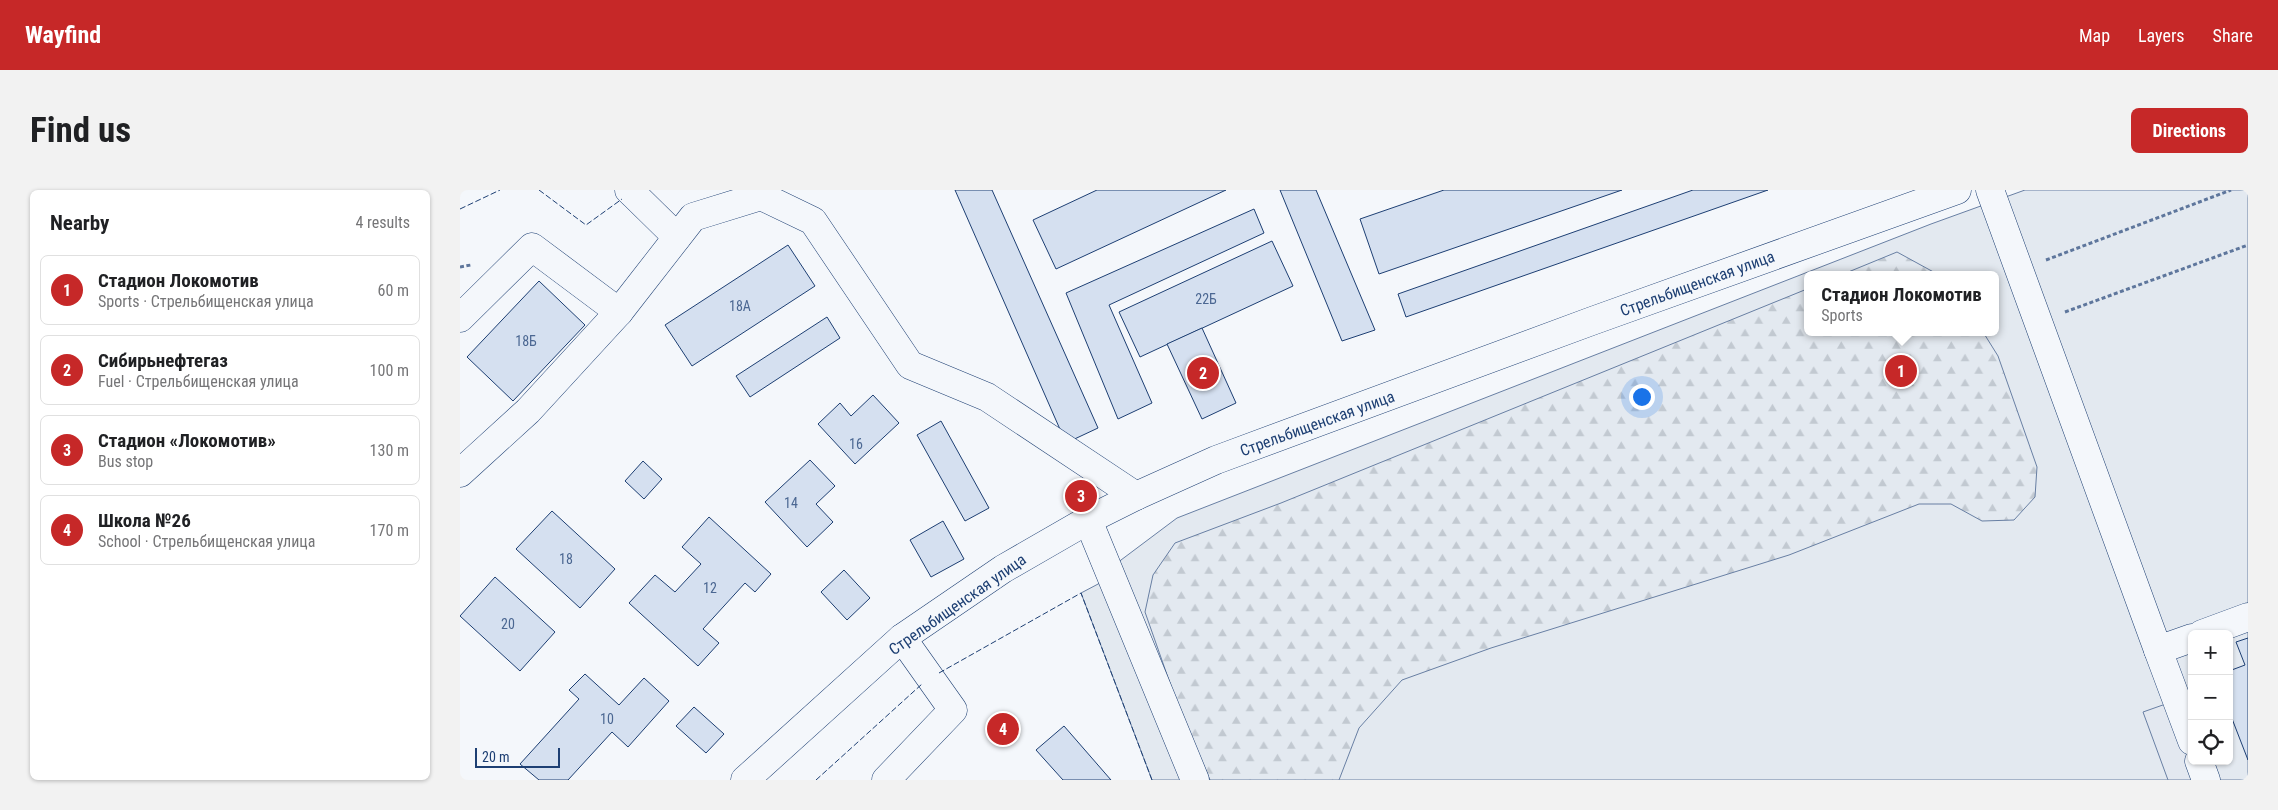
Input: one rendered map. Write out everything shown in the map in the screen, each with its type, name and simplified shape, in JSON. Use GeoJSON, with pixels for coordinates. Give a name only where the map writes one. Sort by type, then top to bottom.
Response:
{"type":"FeatureCollection","features":[{"type":"Feature","properties":{"kind":"main road"},"geometry":{"type":"LineString","coordinates":[[629,190],[677,238]]}},
{"type":"Feature","properties":{"kind":"main road","name":"Стрельбищенская улица"},"geometry":{"type":"LineString","coordinates":[[745,780],[902,638],[1002,569],[1088,520],[1136,496],[1216,460],[1592,321],[1957,190]]}},
{"type":"Feature","properties":{"kind":"main road"},"geometry":{"type":"LineString","coordinates":[[1990,190],[2188,730]]}},
{"type":"Feature","properties":{"kind":"main road"},"geometry":{"type":"LineString","coordinates":[[460,473],[528,411],[619,312],[693,217],[761,196],[812,221],[910,365],[987,397],[1136,496]]}},
{"type":"Feature","properties":{"kind":"main road"},"geometry":{"type":"LineString","coordinates":[[460,318],[532,247],[619,312]]}},
{"type":"Feature","properties":{"kind":"main road"},"geometry":{"type":"LineString","coordinates":[[1088,520],[1195,780]]}},
{"type":"Feature","properties":{"kind":"main road"},"geometry":{"type":"LineString","coordinates":[[2213,630],[2248,617]]}},
{"type":"Feature","properties":{"kind":"main road"},"geometry":{"type":"LineString","coordinates":[[886,780],[953,710],[902,638]]}},
{"type":"Feature","properties":{"kind":"main road"},"geometry":{"type":"LineString","coordinates":[[2158,650],[2188,639]]}},
{"type":"Feature","properties":{"kind":"main road"},"geometry":{"type":"LineString","coordinates":[[2200,765],[2206,780]]}},
{"type":"Feature","properties":{"kind":"path"},"geometry":{"type":"LineString","coordinates":[[2020,270],[2231,190]]}},
{"type":"Feature","properties":{"kind":"path"},"geometry":{"type":"LineString","coordinates":[[2038,322],[2248,245]]}},
{"type":"Feature","properties":{"kind":"green space"},"geometry":{"type":"Polygon","coordinates":[[[2025,190],[2248,190],[2248,780],[1152,780],[1081,593],[1100,583],[1117,563],[1177,518],[1804,274],[1804,336],[1999,336],[1999,271],[1810,271],[2025,190]]]}},
{"type":"Feature","properties":{"kind":"green space"},"geometry":{"type":"Polygon","coordinates":[[[1897,252],[1932,271],[1851,271],[1897,252]]]}},
{"type":"Feature","properties":{"kind":"green space"},"geometry":{"type":"Polygon","coordinates":[[[1804,290],[1804,336],[1986,336],[1998,356],[2037,467],[2035,497],[2014,520],[1982,521],[1951,504],[1919,504],[1789,555],[1491,648],[1402,680],[1359,728],[1339,780],[1210,780],[1178,706],[1145,612],[1153,575],[1175,543],[1281,503],[1804,290]]]}},
{"type":"Feature","properties":{"kind":"shaded area"},"geometry":{"type":"Polygon","coordinates":[[[2177,700],[2188,730],[2188,765],[2201,765],[2206,780],[2168,780],[2143,712],[2177,700]]]}},
{"type":"Feature","properties":{"kind":"building"},"geometry":{"type":"Polygon","coordinates":[[[955,190],[992,190],[1098,428],[1066,443],[955,190]]]}},
{"type":"Feature","properties":{"kind":"building"},"geometry":{"type":"Polygon","coordinates":[[[1097,190],[1226,190],[1056,269],[1033,220],[1097,190]]]}},
{"type":"Feature","properties":{"kind":"building"},"geometry":{"type":"Polygon","coordinates":[[[1280,190],[1316,190],[1375,330],[1342,341],[1280,190]]]}},
{"type":"Feature","properties":{"kind":"building"},"geometry":{"type":"Polygon","coordinates":[[[1444,190],[1622,190],[1379,274],[1360,219],[1444,190]]]}},
{"type":"Feature","properties":{"kind":"building"},"geometry":{"type":"Polygon","coordinates":[[[1693,190],[1768,190],[1406,317],[1398,294],[1693,190]]]}},
{"type":"Feature","properties":{"kind":"building"},"geometry":{"type":"Polygon","coordinates":[[[1254,209],[1264,233],[1109,305],[1152,403],[1118,419],[1066,293],[1254,209]]]}},
{"type":"Feature","properties":{"kind":"building"},"geometry":{"type":"Polygon","coordinates":[[[1272,241],[1293,286],[1140,357],[1119,312],[1272,241]]]}},
{"type":"Feature","properties":{"kind":"building"},"geometry":{"type":"Polygon","coordinates":[[[788,245],[815,286],[692,366],[665,325],[788,245]]]}},
{"type":"Feature","properties":{"kind":"building"},"geometry":{"type":"Polygon","coordinates":[[[539,281],[585,325],[513,401],[467,357],[539,281]]]}},
{"type":"Feature","properties":{"kind":"building"},"geometry":{"type":"Polygon","coordinates":[[[827,317],[840,338],[750,397],[736,376],[827,317]]]}},
{"type":"Feature","properties":{"kind":"building"},"geometry":{"type":"Polygon","coordinates":[[[1202,328],[1236,403],[1202,419],[1167,344],[1202,328]]]}},
{"type":"Feature","properties":{"kind":"building"},"geometry":{"type":"Polygon","coordinates":[[[873,395],[899,423],[855,464],[818,424],[840,403],[851,416],[873,395]]]}},
{"type":"Feature","properties":{"kind":"building"},"geometry":{"type":"Polygon","coordinates":[[[941,421],[989,508],[965,521],[917,435],[941,421]]]}},
{"type":"Feature","properties":{"kind":"building"},"geometry":{"type":"Polygon","coordinates":[[[810,460],[835,486],[816,504],[833,522],[807,547],[765,502],[810,460]]]}},
{"type":"Feature","properties":{"kind":"building"},"geometry":{"type":"Polygon","coordinates":[[[643,461],[662,479],[644,499],[625,481],[643,461]]]}},
{"type":"Feature","properties":{"kind":"building"},"geometry":{"type":"Polygon","coordinates":[[[552,511],[615,569],[580,608],[516,549],[552,511]]]}},
{"type":"Feature","properties":{"kind":"building"},"geometry":{"type":"Polygon","coordinates":[[[709,517],[771,574],[755,592],[745,583],[703,629],[719,643],[698,666],[629,603],[655,575],[675,592],[701,564],[682,547],[709,517]]]}},
{"type":"Feature","properties":{"kind":"building"},"geometry":{"type":"Polygon","coordinates":[[[943,521],[964,559],[931,577],[910,540],[943,521]]]}},
{"type":"Feature","properties":{"kind":"building"},"geometry":{"type":"Polygon","coordinates":[[[844,570],[870,598],[847,620],[821,592],[844,570]]]}},
{"type":"Feature","properties":{"kind":"building"},"geometry":{"type":"Polygon","coordinates":[[[495,577],[555,632],[520,671],[460,616],[495,577]]]}},
{"type":"Feature","properties":{"kind":"building"},"geometry":{"type":"Polygon","coordinates":[[[2248,638],[2248,760],[2233,721],[2233,670],[2245,665],[2236,642],[2248,638]]]}},
{"type":"Feature","properties":{"kind":"building"},"geometry":{"type":"Polygon","coordinates":[[[585,674],[619,705],[644,678],[669,701],[628,747],[612,732],[568,780],[539,780],[520,764],[579,699],[569,690],[585,674]]]}},
{"type":"Feature","properties":{"kind":"building"},"geometry":{"type":"Polygon","coordinates":[[[694,707],[724,734],[706,753],[676,726],[694,707]]]}},
{"type":"Feature","properties":{"kind":"building"},"geometry":{"type":"Polygon","coordinates":[[[1064,726],[1111,780],[1063,780],[1036,750],[1064,726]]]}},
{"type":"Feature","properties":{"kind":"fence"},"geometry":{"type":"LineString","coordinates":[[460,209],[500,190]]}},
{"type":"Feature","properties":{"kind":"fence"},"geometry":{"type":"LineString","coordinates":[[539,190],[586,225],[622,199]]}},
{"type":"Feature","properties":{"kind":"fence"},"geometry":{"type":"LineString","coordinates":[[939,673],[1081,593],[1152,780]]}},
{"type":"Feature","properties":{"kind":"fence"},"geometry":{"type":"LineString","coordinates":[[816,780],[922,684]]}},
{"type":"Feature","properties":{"kind":"place","name":"Стадион Локомотив"},"geometry":{"type":"Point","coordinates":[1901,371]}},
{"type":"Feature","properties":{"kind":"place","name":"Сибирьнефтегаз"},"geometry":{"type":"Point","coordinates":[1203,373]}},
{"type":"Feature","properties":{"kind":"place","name":"Стадион «Локомотив»"},"geometry":{"type":"Point","coordinates":[1081,496]}},
{"type":"Feature","properties":{"kind":"place","name":"Школа №26"},"geometry":{"type":"Point","coordinates":[1003,729]}}]}
